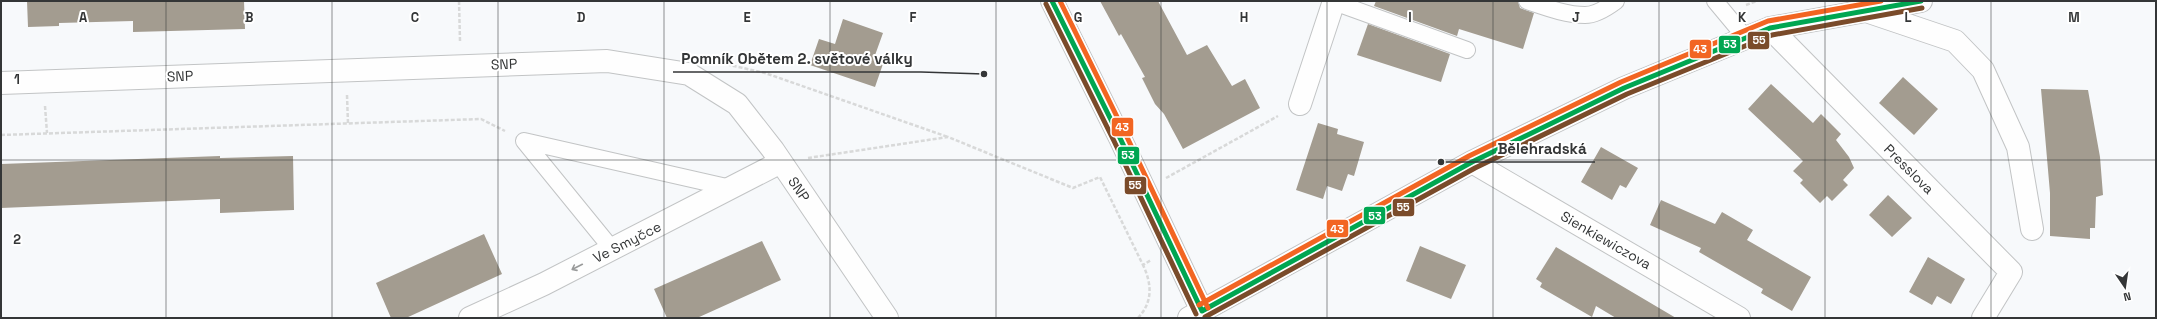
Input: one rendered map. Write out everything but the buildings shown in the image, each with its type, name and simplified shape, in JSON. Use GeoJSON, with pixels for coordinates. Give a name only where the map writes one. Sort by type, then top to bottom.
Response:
{"type":"FeatureCollection","features":[{"type":"Feature","properties":{"kind":"street"},"geometry":{"type":"LineString","coordinates":[[1052,1],[1173,249],[1201,316],[1472,162],[1624,88],[1770,28],[1921,1]]}},
{"type":"Feature","properties":{"kind":"street"},"geometry":{"type":"LineString","coordinates":[[1300,104],[1334,1]]}},
{"type":"Feature","properties":{"kind":"street"},"geometry":{"type":"LineString","coordinates":[[1866,11],[1955,41],[1982,70],[2018,147],[2032,229]]}},
{"type":"Feature","properties":{"kind":"street","name":"Presslova"},"geometry":{"type":"LineString","coordinates":[[1770,28],[2011,272],[1982,318]]}},
{"type":"Feature","properties":{"kind":"street","name":"SNP"},"geometry":{"type":"LineString","coordinates":[[1,83],[607,61],[689,74],[737,104],[781,162],[886,318]]}},
{"type":"Feature","properties":{"kind":"street","name":"Ve Smyčce"},"geometry":{"type":"LineString","coordinates":[[470,318],[544,284],[781,162]]}},
{"type":"Feature","properties":{"kind":"street","name":"Sienkiewiczova"},"geometry":{"type":"LineString","coordinates":[[1472,162],[1739,318]]}},
{"type":"Feature","properties":{"kind":"lane"},"geometry":{"type":"LineString","coordinates":[[1334,1],[1467,50]]}},
{"type":"Feature","properties":{"kind":"lane"},"geometry":{"type":"LineString","coordinates":[[1528,1],[1554,10],[1586,16],[1606,8],[1616,1]]}},
{"type":"Feature","properties":{"kind":"lane"},"geometry":{"type":"LineString","coordinates":[[1715,1],[1745,37]]}},
{"type":"Feature","properties":{"kind":"lane"},"geometry":{"type":"LineString","coordinates":[[524,141],[731,188]]}},
{"type":"Feature","properties":{"kind":"lane"},"geometry":{"type":"LineString","coordinates":[[524,141],[612,249]]}},
{"type":"Feature","properties":{"kind":"path"},"geometry":{"type":"LineString","coordinates":[[459,1],[460,66]]}},
{"type":"Feature","properties":{"kind":"path"},"geometry":{"type":"LineString","coordinates":[[1144,190],[1300,104]]}},
{"type":"Feature","properties":{"kind":"path"},"geometry":{"type":"LineString","coordinates":[[1,135],[481,119],[524,141]]}},
{"type":"Feature","properties":{"kind":"path"},"geometry":{"type":"LineString","coordinates":[[781,162],[948,138],[1073,188],[1100,177],[1149,277],[1150,297],[1146,310],[1138,318]]}},
{"type":"Feature","properties":{"kind":"path"},"geometry":{"type":"LineString","coordinates":[[1143,265],[1173,249]]}},
{"type":"Feature","properties":{"kind":"transit line","name":"53"},"geometry":{"type":"LineString","coordinates":[[1052,1],[1120,138],[1202,311]]}},
{"type":"Feature","properties":{"kind":"transit line","name":"43"},"geometry":{"type":"LineString","coordinates":[[1060,1],[1126,135],[1208,308]]}},
{"type":"Feature","properties":{"kind":"transit line","name":"43"},"geometry":{"type":"LineString","coordinates":[[1199,305],[1469,156],[1621,82],[1768,21],[1881,1]]}},
{"type":"Feature","properties":{"kind":"transit line","name":"53"},"geometry":{"type":"LineString","coordinates":[[1202,311],[1472,162],[1624,88],[1770,28],[1921,1]]}},
{"type":"Feature","properties":{"kind":"transit line","name":"55"},"geometry":{"type":"LineString","coordinates":[[1046,4],[1114,141],[1196,314]]}},
{"type":"Feature","properties":{"kind":"transit line","name":"55"},"geometry":{"type":"LineString","coordinates":[[1205,317],[1475,168],[1627,94],[1772,35],[1922,8]]}},
{"type":"Feature","properties":{"kind":"place","name":"Pomník Obětem 2. světové války"},"geometry":{"type":"Point","coordinates":[984,74]}},
{"type":"Feature","properties":{"kind":"place","name":"Bělehradská"},"geometry":{"type":"Point","coordinates":[1441,162]}}]}
